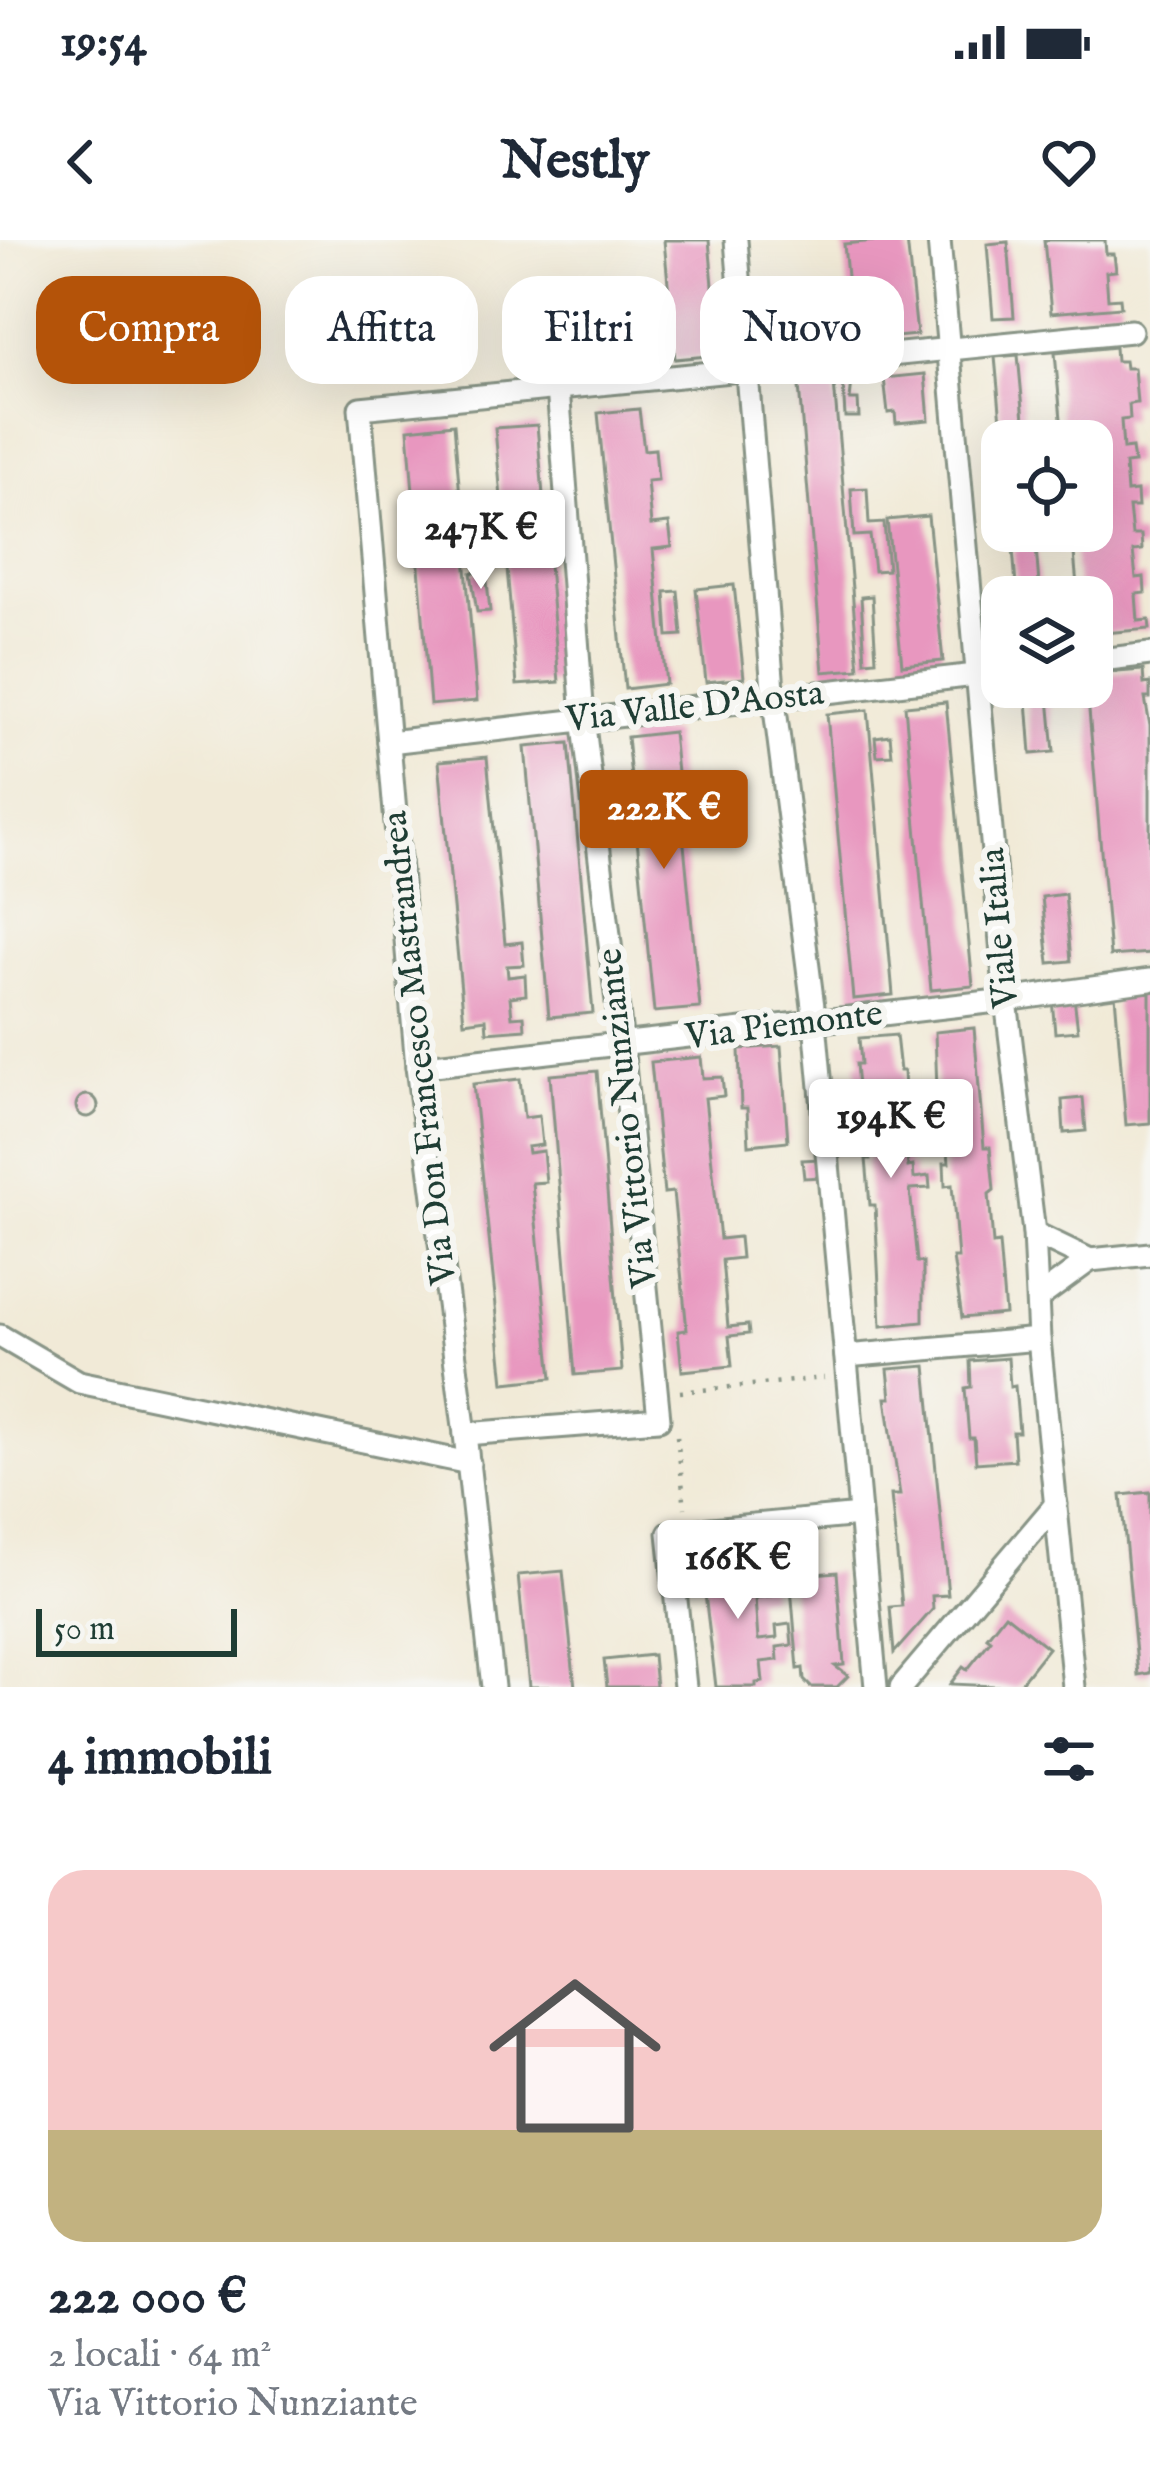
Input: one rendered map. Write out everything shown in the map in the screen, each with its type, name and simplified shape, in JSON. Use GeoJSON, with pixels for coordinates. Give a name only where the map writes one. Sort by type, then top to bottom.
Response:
{"type":"FeatureCollection","features":[{"type":"Feature","properties":{"kind":"street"},"geometry":{"type":"LineString","coordinates":[[736,240],[740,276]]}},
{"type":"Feature","properties":{"kind":"street","name":"Viale Italia"},"geometry":{"type":"LineString","coordinates":[[939,240],[1006,1000],[1034,1233],[1074,1687]]}},
{"type":"Feature","properties":{"kind":"street"},"geometry":{"type":"LineString","coordinates":[[904,353],[1131,332]]}},
{"type":"Feature","properties":{"kind":"street"},"geometry":{"type":"LineString","coordinates":[[558,388],[700,375]]}},
{"type":"Feature","properties":{"kind":"street"},"geometry":{"type":"LineString","coordinates":[[750,384],[774,701],[815,1022],[876,1687]]}},
{"type":"Feature","properties":{"kind":"street","name":"Via Don Francesco Mastrandrea"},"geometry":{"type":"LineString","coordinates":[[493,1687],[469,1462],[416,1067],[360,408],[558,388]]}},
{"type":"Feature","properties":{"kind":"street","name":"Via Vittorio Nunziante"},"geometry":{"type":"LineString","coordinates":[[465,1434],[658,1419],[664,1393],[583,717],[558,388]]}},
{"type":"Feature","properties":{"kind":"street"},"geometry":{"type":"LineString","coordinates":[[1113,658],[1150,654]]}},
{"type":"Feature","properties":{"kind":"street","name":"Via Valle D'Aosta"},"geometry":{"type":"LineString","coordinates":[[389,742],[981,674]]}},
{"type":"Feature","properties":{"kind":"street","name":"Via Piemonte"},"geometry":{"type":"LineString","coordinates":[[416,1067],[1150,980]]}},
{"type":"Feature","properties":{"kind":"street"},"geometry":{"type":"LineString","coordinates":[[1034,1233],[1090,1260]]}},
{"type":"Feature","properties":{"kind":"street"},"geometry":{"type":"LineString","coordinates":[[1038,1298],[1090,1260],[1150,1254]]}},
{"type":"Feature","properties":{"kind":"street"},"geometry":{"type":"LineString","coordinates":[[0,1336],[79,1382],[469,1462]]}},
{"type":"Feature","properties":{"kind":"street"},"geometry":{"type":"LineString","coordinates":[[847,1366],[1040,1339]]}},
{"type":"Feature","properties":{"kind":"street"},"geometry":{"type":"LineString","coordinates":[[901,1687],[1056,1504]]}},
{"type":"Feature","properties":{"kind":"street"},"geometry":{"type":"LineString","coordinates":[[685,1687],[678,1533],[860,1515]]}},
{"type":"Feature","properties":{"kind":"path"},"geometry":{"type":"LineString","coordinates":[[678,1533],[664,1393],[847,1366]]}},
{"type":"Feature","properties":{"kind":"building"},"geometry":{"type":"Polygon","coordinates":[[[664,240],[709,240],[712,276],[700,276],[700,357],[676,359],[676,276],[667,276],[664,240]]]}},
{"type":"Feature","properties":{"kind":"building"},"geometry":{"type":"Polygon","coordinates":[[[907,240],[917,335],[904,336],[904,276],[847,276],[844,244],[907,240]]]}},
{"type":"Feature","properties":{"kind":"building"},"geometry":{"type":"Polygon","coordinates":[[[1044,240],[1105,240],[1106,254],[1114,254],[1116,271],[1106,272],[1108,299],[1120,298],[1121,307],[1051,313],[1044,240]]]}},
{"type":"Feature","properties":{"kind":"building"},"geometry":{"type":"Polygon","coordinates":[[[1008,242],[1014,317],[993,318],[987,244],[1008,242]]]}},
{"type":"Feature","properties":{"kind":"building"},"geometry":{"type":"Polygon","coordinates":[[[1115,347],[1116,361],[1134,368],[1137,403],[1129,404],[1130,419],[1121,420],[1123,449],[1132,448],[1134,463],[1125,464],[1127,492],[1137,491],[1138,507],[1129,507],[1132,535],[1141,535],[1142,550],[1133,551],[1136,578],[1144,577],[1145,593],[1136,594],[1138,621],[1149,620],[1150,629],[1113,632],[1113,576],[1076,576],[1074,552],[1113,552],[1113,420],[1061,420],[1055,353],[1115,347]]]}},
{"type":"Feature","properties":{"kind":"building"},"geometry":{"type":"Polygon","coordinates":[[[1018,355],[1024,420],[1001,420],[995,357],[1018,355]]]}},
{"type":"Feature","properties":{"kind":"building"},"geometry":{"type":"Polygon","coordinates":[[[925,374],[929,420],[896,423],[895,412],[888,413],[885,384],[904,384],[904,376],[925,374]]]}},
{"type":"Feature","properties":{"kind":"building"},"geometry":{"type":"Polygon","coordinates":[[[834,384],[859,669],[823,672],[799,386],[834,384]]]}},
{"type":"Feature","properties":{"kind":"building"},"geometry":{"type":"Polygon","coordinates":[[[843,384],[852,384],[850,400],[858,400],[859,417],[845,417],[843,384]]]}},
{"type":"Feature","properties":{"kind":"building"},"geometry":{"type":"Polygon","coordinates":[[[639,409],[644,450],[655,449],[658,480],[647,481],[651,525],[669,523],[672,547],[653,549],[666,684],[625,689],[598,413],[639,409]]]}},
{"type":"Feature","properties":{"kind":"building"},"geometry":{"type":"Polygon","coordinates":[[[454,424],[477,701],[430,705],[408,429],[454,424]]]}},
{"type":"Feature","properties":{"kind":"building"},"geometry":{"type":"Polygon","coordinates":[[[537,425],[559,682],[517,685],[495,428],[537,425]]]}},
{"type":"Feature","properties":{"kind":"building"},"geometry":{"type":"Polygon","coordinates":[[[867,488],[869,524],[884,523],[888,570],[874,571],[870,535],[854,536],[851,489],[867,488]]]}},
{"type":"Feature","properties":{"kind":"building"},"geometry":{"type":"Polygon","coordinates":[[[928,516],[943,661],[902,665],[887,520],[928,516]]]}},
{"type":"Feature","properties":{"kind":"building"},"geometry":{"type":"Polygon","coordinates":[[[1013,552],[1036,552],[1038,576],[1015,576],[1013,552]]]}},
{"type":"Feature","properties":{"kind":"building"},"geometry":{"type":"Polygon","coordinates":[[[486,572],[490,611],[477,612],[471,573],[486,572]]]}},
{"type":"Feature","properties":{"kind":"building"},"geometry":{"type":"Polygon","coordinates":[[[734,585],[744,678],[706,682],[696,589],[734,585]]]}},
{"type":"Feature","properties":{"kind":"building"},"geometry":{"type":"Polygon","coordinates":[[[678,591],[682,635],[668,636],[665,592],[678,591]]]}},
{"type":"Feature","properties":{"kind":"building"},"geometry":{"type":"Polygon","coordinates":[[[872,596],[876,660],[865,661],[861,597],[872,596]]]}},
{"type":"Feature","properties":{"kind":"building"},"geometry":{"type":"Polygon","coordinates":[[[1143,670],[1144,684],[1150,683],[1150,698],[1145,698],[1150,726],[1150,953],[1110,956],[1089,708],[1113,708],[1113,672],[1143,670]]]}},
{"type":"Feature","properties":{"kind":"building"},"geometry":{"type":"Polygon","coordinates":[[[946,702],[973,986],[931,990],[905,706],[946,702]]]}},
{"type":"Feature","properties":{"kind":"building"},"geometry":{"type":"Polygon","coordinates":[[[1028,708],[1050,708],[1054,752],[1031,754],[1028,708]]]}},
{"type":"Feature","properties":{"kind":"building"},"geometry":{"type":"Polygon","coordinates":[[[868,710],[893,995],[853,999],[827,714],[868,710]]]}},
{"type":"Feature","properties":{"kind":"building"},"geometry":{"type":"Polygon","coordinates":[[[673,732],[700,1008],[654,1012],[627,737],[673,732]]]}},
{"type":"Feature","properties":{"kind":"building"},"geometry":{"type":"Polygon","coordinates":[[[890,735],[892,755],[877,756],[875,737],[890,735]]]}},
{"type":"Feature","properties":{"kind":"building"},"geometry":{"type":"Polygon","coordinates":[[[569,743],[593,1013],[549,1017],[525,747],[569,743]]]}},
{"type":"Feature","properties":{"kind":"building"},"geometry":{"type":"Polygon","coordinates":[[[487,757],[505,944],[522,942],[524,965],[507,966],[508,977],[525,975],[526,995],[510,997],[512,1017],[524,1016],[525,1029],[487,1032],[486,1019],[464,1022],[439,761],[487,757]]]}},
{"type":"Feature","properties":{"kind":"building"},"geometry":{"type":"Polygon","coordinates":[[[1065,894],[1071,961],[1049,963],[1042,897],[1065,894]]]}},
{"type":"Feature","properties":{"kind":"building"},"geometry":{"type":"Polygon","coordinates":[[[1150,992],[1150,1123],[1126,1125],[1115,995],[1150,992]]]}},
{"type":"Feature","properties":{"kind":"building"},"geometry":{"type":"Polygon","coordinates":[[[1074,997],[1078,1031],[1055,1033],[1052,999],[1074,997]]]}},
{"type":"Feature","properties":{"kind":"building"},"geometry":{"type":"Polygon","coordinates":[[[974,1028],[984,1147],[990,1147],[994,1190],[989,1194],[993,1244],[999,1243],[1005,1314],[962,1318],[953,1258],[958,1258],[952,1185],[945,1186],[944,1163],[949,1163],[943,1090],[937,1090],[935,1032],[974,1028]]]}},
{"type":"Feature","properties":{"kind":"building"},"geometry":{"type":"Polygon","coordinates":[[[896,1035],[900,1071],[904,1071],[905,1091],[901,1092],[908,1167],[913,1166],[914,1178],[929,1176],[930,1188],[910,1189],[917,1262],[923,1262],[923,1322],[881,1326],[866,1108],[860,1109],[856,1064],[861,1064],[859,1038],[896,1035]]]}},
{"type":"Feature","properties":{"kind":"building"},"geometry":{"type":"Polygon","coordinates":[[[781,1046],[788,1141],[749,1145],[747,1108],[741,1108],[739,1049],[781,1046]]]}},
{"type":"Feature","properties":{"kind":"building"},"geometry":{"type":"Polygon","coordinates":[[[701,1057],[703,1078],[722,1077],[724,1096],[705,1098],[720,1239],[739,1237],[741,1258],[722,1260],[728,1327],[748,1325],[749,1334],[729,1336],[732,1366],[682,1371],[678,1331],[687,1330],[673,1192],[664,1193],[651,1062],[701,1057]]]}},
{"type":"Feature","properties":{"kind":"building"},"geometry":{"type":"Polygon","coordinates":[[[597,1071],[622,1371],[575,1375],[550,1075],[597,1071]]]}},
{"type":"Feature","properties":{"kind":"building"},"geometry":{"type":"Polygon","coordinates":[[[520,1079],[524,1118],[539,1116],[542,1145],[527,1147],[528,1153],[543,1151],[546,1182],[532,1183],[552,1378],[504,1383],[473,1084],[520,1079]]]}},
{"type":"Feature","properties":{"kind":"building"},"geometry":{"type":"Polygon","coordinates":[[[87,1095],[98,1106],[87,1117],[76,1106],[87,1095]]]}},
{"type":"Feature","properties":{"kind":"building"},"geometry":{"type":"Polygon","coordinates":[[[1083,1098],[1086,1131],[1064,1133],[1062,1100],[1083,1098]]]}},
{"type":"Feature","properties":{"kind":"building"},"geometry":{"type":"Polygon","coordinates":[[[819,1159],[821,1177],[804,1178],[802,1160],[819,1159]]]}},
{"type":"Feature","properties":{"kind":"building"},"geometry":{"type":"Polygon","coordinates":[[[1008,1358],[1019,1432],[1013,1432],[1015,1460],[976,1463],[965,1388],[971,1387],[970,1361],[1008,1358]]]}},
{"type":"Feature","properties":{"kind":"building"},"geometry":{"type":"Polygon","coordinates":[[[926,1366],[948,1595],[932,1596],[933,1609],[894,1653],[890,1607],[902,1606],[891,1495],[900,1495],[886,1398],[891,1398],[888,1369],[926,1366]]]}},
{"type":"Feature","properties":{"kind":"building"},"geometry":{"type":"Polygon","coordinates":[[[1150,1492],[1150,1673],[1138,1675],[1121,1495],[1150,1492]]]}},
{"type":"Feature","properties":{"kind":"building"},"geometry":{"type":"Polygon","coordinates":[[[751,1556],[754,1582],[770,1581],[771,1596],[755,1598],[758,1640],[777,1638],[776,1626],[790,1624],[792,1645],[777,1647],[778,1660],[761,1662],[763,1682],[756,1687],[716,1687],[701,1560],[751,1556]]]}},
{"type":"Feature","properties":{"kind":"building"},"geometry":{"type":"Polygon","coordinates":[[[563,1571],[575,1687],[529,1687],[518,1575],[563,1571]]]}},
{"type":"Feature","properties":{"kind":"building"},"geometry":{"type":"Polygon","coordinates":[[[837,1572],[844,1665],[835,1666],[848,1676],[837,1687],[811,1687],[804,1680],[803,1668],[798,1669],[790,1576],[837,1572]]]}},
{"type":"Feature","properties":{"kind":"building"},"geometry":{"type":"Polygon","coordinates":[[[1005,1614],[1048,1648],[1017,1687],[950,1684],[991,1640],[987,1637],[1005,1614]]]}},
{"type":"Feature","properties":{"kind":"building"},"geometry":{"type":"Polygon","coordinates":[[[653,1655],[656,1687],[607,1687],[604,1660],[653,1655]]]}}]}
